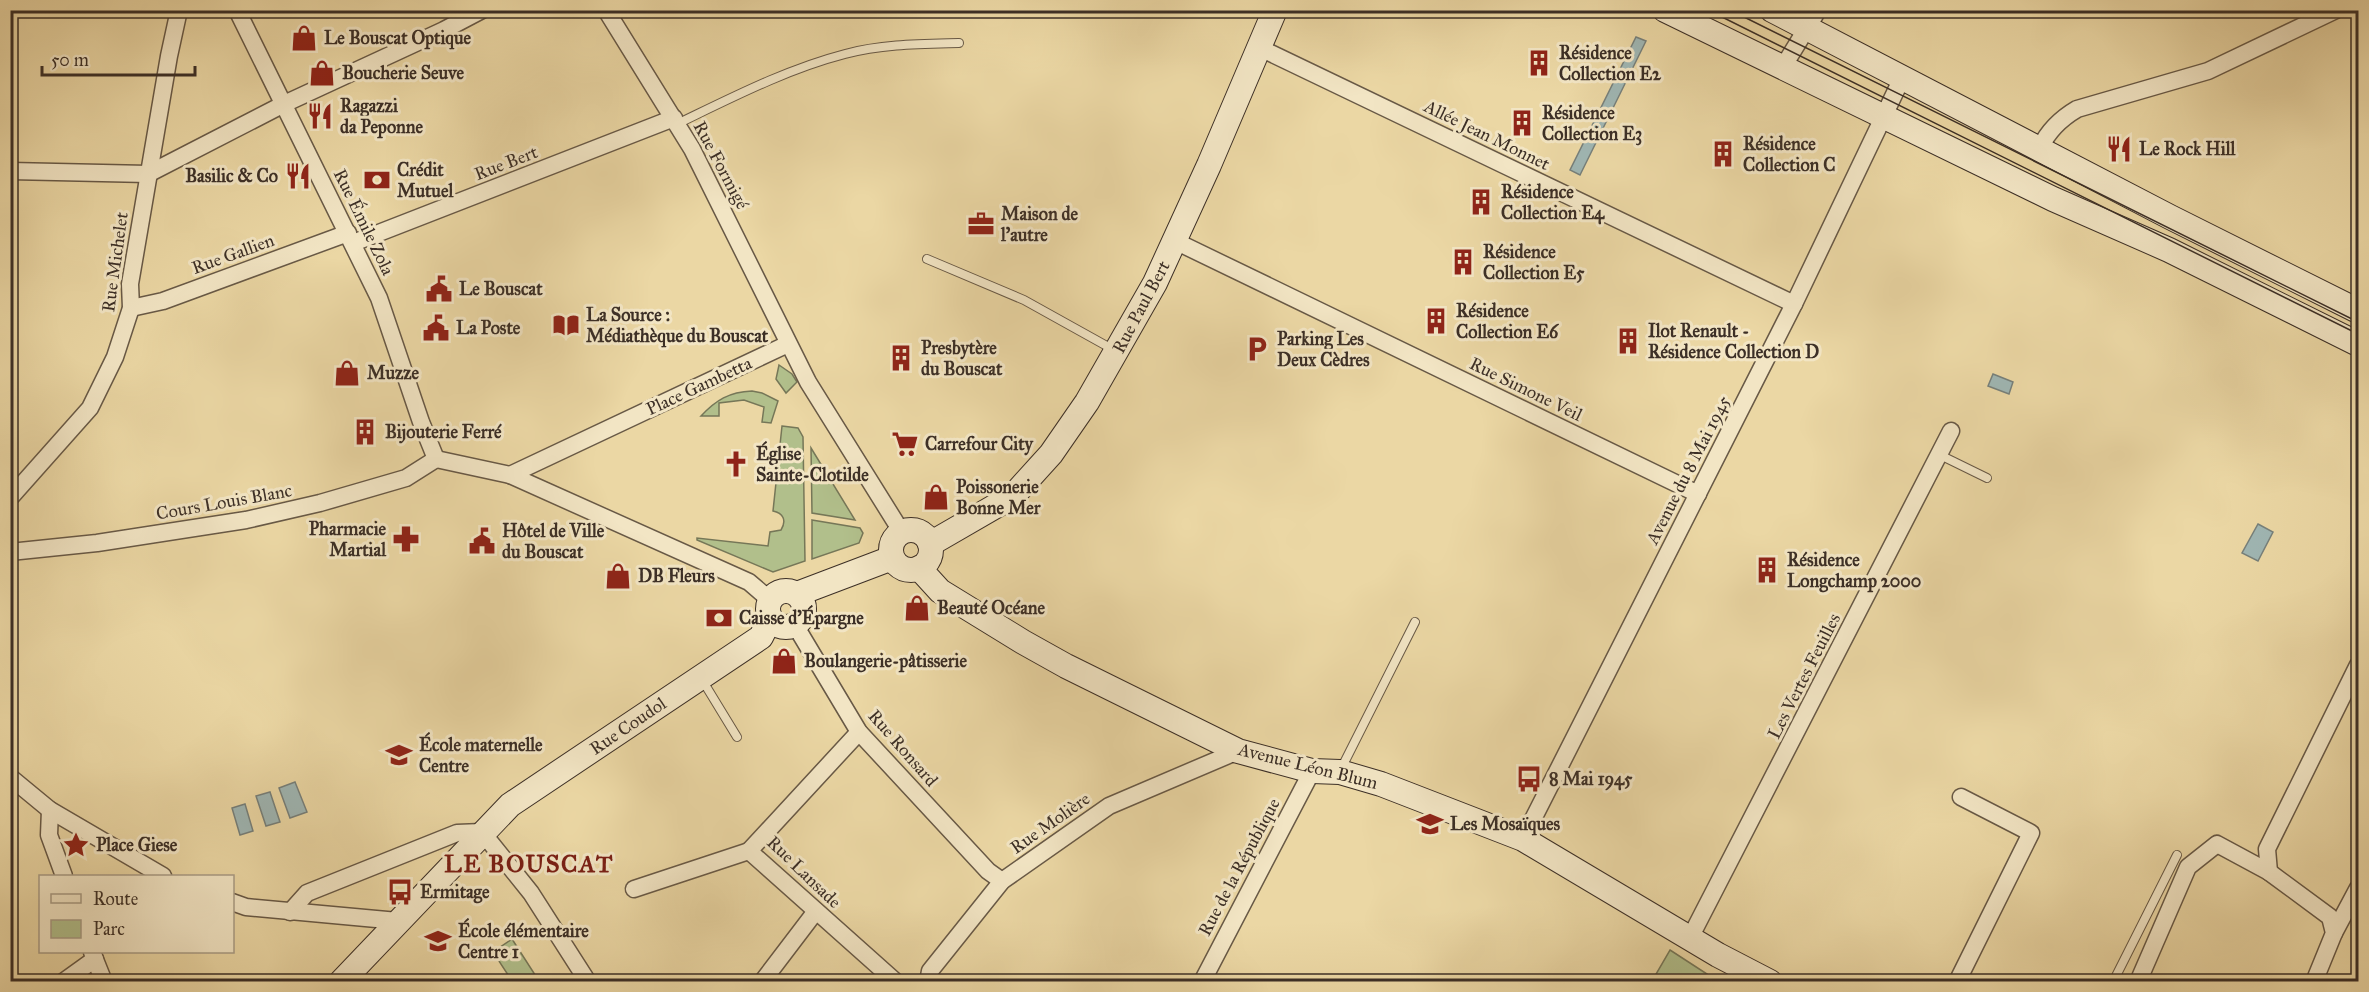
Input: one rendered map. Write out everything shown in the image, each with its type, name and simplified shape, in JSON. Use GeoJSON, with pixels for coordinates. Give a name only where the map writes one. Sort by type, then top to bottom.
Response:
{"type":"FeatureCollection","features":[{"type":"Feature","properties":{"kind":"street","name":"Rue Michelet"},"geometry":{"type":"LineString","coordinates":[[10,498],[90,408],[115,357],[131,308],[130,284],[179,10]]}},
{"type":"Feature","properties":{"kind":"street","name":"Rue Émile Zola"},"geometry":{"type":"LineString","coordinates":[[237,10],[379,298],[436,459]]}},
{"type":"Feature","properties":{"kind":"street"},"geometry":{"type":"LineString","coordinates":[[10,171],[148,174],[284,105],[482,10]]}},
{"type":"Feature","properties":{"kind":"street","name":"Rue Formigé"},"geometry":{"type":"LineString","coordinates":[[606,10],[675,121],[741,244],[788,344]]}},
{"type":"Feature","properties":{"kind":"street","name":"Rue Paul Bert"},"geometry":{"type":"LineString","coordinates":[[930,544],[1013,496],[1051,454],[1087,402],[1152,289],[1275,10]]}},
{"type":"Feature","properties":{"kind":"street"},"geometry":{"type":"LineString","coordinates":[[1665,10],[2085,214],[2169,250],[2358,345]]}},
{"type":"Feature","properties":{"kind":"street"},"geometry":{"type":"LineString","coordinates":[[1772,10],[1812,20],[1902,78],[2170,217],[2358,311]]}},
{"type":"Feature","properties":{"kind":"street"},"geometry":{"type":"LineString","coordinates":[[2040,148],[2050,131],[2063,117],[2077,109],[2208,71],[2336,10]]}},
{"type":"Feature","properties":{"kind":"street"},"geometry":{"type":"LineString","coordinates":[[1783,67],[1812,20]]}},
{"type":"Feature","properties":{"kind":"street","name":"Allée Jean Monnet"},"geometry":{"type":"LineString","coordinates":[[1260,48],[1794,304]]}},
{"type":"Feature","properties":{"kind":"street","name":"Avenue du 8 Mai 1945"},"geometry":{"type":"LineString","coordinates":[[1523,839],[1794,304],[1902,78]]}},
{"type":"Feature","properties":{"kind":"street","name":"Rue Bert"},"geometry":{"type":"LineString","coordinates":[[351,238],[675,121]]}},
{"type":"Feature","properties":{"kind":"street","name":"Rue Gallien"},"geometry":{"type":"LineString","coordinates":[[131,308],[163,301],[351,238]]}},
{"type":"Feature","properties":{"kind":"street","name":"Rue Simone Veil"},"geometry":{"type":"LineString","coordinates":[[1175,241],[1698,494]]}},
{"type":"Feature","properties":{"kind":"street"},"geometry":{"type":"LineString","coordinates":[[788,344],[808,382],[902,531]]}},
{"type":"Feature","properties":{"kind":"street","name":"Place Gambetta"},"geometry":{"type":"LineString","coordinates":[[510,475],[788,344]]}},
{"type":"Feature","properties":{"kind":"street","name":"Les Vertes Feuilles"},"geometry":{"type":"LineString","coordinates":[[1690,938],[1951,431]]}},
{"type":"Feature","properties":{"kind":"street"},"geometry":{"type":"LineString","coordinates":[[436,459],[510,475],[749,582],[770,609],[779,626],[795,625],[800,621],[804,604],[797,594]]}},
{"type":"Feature","properties":{"kind":"street","name":"Cours Louis Blanc"},"geometry":{"type":"LineString","coordinates":[[10,552],[97,543],[246,520],[320,503],[406,478],[436,459]]}},
{"type":"Feature","properties":{"kind":"street"},"geometry":{"type":"LineString","coordinates":[[913,529],[919,531],[924,534],[930,544],[929,558],[919,568],[907,570],[901,568],[890,552],[892,540],[902,531],[913,529]]}},
{"type":"Feature","properties":{"kind":"street"},"geometry":{"type":"LineString","coordinates":[[770,609],[782,591],[797,594],[892,558]]}},
{"type":"Feature","properties":{"kind":"street","name":"Avenue Léon Blum"},"geometry":{"type":"LineString","coordinates":[[919,568],[940,591],[1023,642],[1066,666],[1238,751],[1312,771],[1340,772],[1381,784],[1523,839],[1718,955],[1770,981]]}},
{"type":"Feature","properties":{"kind":"street","name":"Rue Coudol"},"geometry":{"type":"LineString","coordinates":[[398,921],[510,805],[761,637],[770,609]]}},
{"type":"Feature","properties":{"kind":"street","name":"Rue Ronsard"},"geometry":{"type":"LineString","coordinates":[[795,625],[859,732],[988,871],[1002,881]]}},
{"type":"Feature","properties":{"kind":"street"},"geometry":{"type":"LineString","coordinates":[[2269,872],[2267,849],[2358,665]]}},
{"type":"Feature","properties":{"kind":"street","name":"Rue Lansade"},"geometry":{"type":"LineString","coordinates":[[859,732],[749,851],[896,981]]}},
{"type":"Feature","properties":{"kind":"street","name":"Rue Molière"},"geometry":{"type":"LineString","coordinates":[[928,981],[930,971],[1002,881],[1109,806],[1238,751]]}},
{"type":"Feature","properties":{"kind":"street","name":"Rue de la République"},"geometry":{"type":"LineString","coordinates":[[1202,981],[1312,771]]}},
{"type":"Feature","properties":{"kind":"street"},"geometry":{"type":"LineString","coordinates":[[10,777],[50,810],[160,875]]}},
{"type":"Feature","properties":{"kind":"street"},"geometry":{"type":"LineString","coordinates":[[1957,981],[2031,833],[1961,797]]}},
{"type":"Feature","properties":{"kind":"street"},"geometry":{"type":"LineString","coordinates":[[50,810],[49,835],[64,875]]}},
{"type":"Feature","properties":{"kind":"street"},"geometry":{"type":"LineString","coordinates":[[290,912],[307,893],[456,832],[482,832],[531,893],[588,981]]}},
{"type":"Feature","properties":{"kind":"street"},"geometry":{"type":"LineString","coordinates":[[2138,981],[2188,867],[2217,844],[2269,872],[2330,917],[2334,933]]}},
{"type":"Feature","properties":{"kind":"street"},"geometry":{"type":"LineString","coordinates":[[634,889],[749,851]]}},
{"type":"Feature","properties":{"kind":"street"},"geometry":{"type":"LineString","coordinates":[[2314,981],[2334,933],[2358,888]]}},
{"type":"Feature","properties":{"kind":"street"},"geometry":{"type":"LineString","coordinates":[[234,903],[246,907],[290,912],[398,921]]}},
{"type":"Feature","properties":{"kind":"street"},"geometry":{"type":"LineString","coordinates":[[762,981],[816,911]]}},
{"type":"Feature","properties":{"kind":"street"},"geometry":{"type":"LineString","coordinates":[[341,981],[398,921]]}},
{"type":"Feature","properties":{"kind":"street"},"geometry":{"type":"LineString","coordinates":[[63,981],[94,955],[104,981]]}},
{"type":"Feature","properties":{"kind":"lane"},"geometry":{"type":"LineString","coordinates":[[675,121],[801,69],[846,54],[905,44],[959,43]]}},
{"type":"Feature","properties":{"kind":"lane"},"geometry":{"type":"LineString","coordinates":[[927,259],[1024,300],[1117,351]]}},
{"type":"Feature","properties":{"kind":"lane"},"geometry":{"type":"LineString","coordinates":[[1940,455],[1987,478]]}},
{"type":"Feature","properties":{"kind":"lane"},"geometry":{"type":"LineString","coordinates":[[1340,772],[1415,622]]}},
{"type":"Feature","properties":{"kind":"lane"},"geometry":{"type":"LineString","coordinates":[[700,678],[737,737]]}},
{"type":"Feature","properties":{"kind":"lane"},"geometry":{"type":"LineString","coordinates":[[2113,981],[2177,855]]}},
{"type":"Feature","properties":{"kind":"green space"},"geometry":{"type":"Polygon","coordinates":[[[779,365],[792,374],[797,382],[786,393],[776,379],[779,365]]]}},
{"type":"Feature","properties":{"kind":"green space"},"geometry":{"type":"Polygon","coordinates":[[[752,391],[778,401],[771,423],[762,422],[764,407],[744,400],[719,403],[719,416],[701,416],[712,405],[724,398],[736,393],[752,391]]]}},
{"type":"Feature","properties":{"kind":"green space"},"geometry":{"type":"Polygon","coordinates":[[[782,426],[798,428],[803,437],[805,561],[773,572],[697,540],[697,538],[768,546],[770,532],[781,530],[784,523],[783,517],[773,511],[782,426]]]}},
{"type":"Feature","properties":{"kind":"green space"},"geometry":{"type":"Polygon","coordinates":[[[811,448],[855,520],[812,513],[811,448]]]}},
{"type":"Feature","properties":{"kind":"green space"},"geometry":{"type":"Polygon","coordinates":[[[812,520],[860,528],[863,533],[859,543],[812,559],[812,520]]]}},
{"type":"Feature","properties":{"kind":"green space"},"geometry":{"type":"Polygon","coordinates":[[[512,939],[539,981],[512,981],[493,952],[512,939]]]}},
{"type":"Feature","properties":{"kind":"green space"},"geometry":{"type":"Polygon","coordinates":[[[1670,950],[1707,974],[1702,981],[1652,981],[1670,950]]]}},
{"type":"Feature","properties":{"kind":"water"},"geometry":{"type":"Polygon","coordinates":[[[1636,37],[1646,41],[1580,175],[1570,170],[1636,37]]]}},
{"type":"Feature","properties":{"kind":"water"},"geometry":{"type":"Polygon","coordinates":[[[1993,374],[2013,382],[2009,394],[1988,386],[1993,374]]]}},
{"type":"Feature","properties":{"kind":"water"},"geometry":{"type":"Polygon","coordinates":[[[2258,524],[2273,532],[2258,561],[2242,553],[2258,524]]]}},
{"type":"Feature","properties":{"kind":"water"},"geometry":{"type":"Polygon","coordinates":[[[295,782],[307,812],[290,818],[279,788],[295,782]]]}},
{"type":"Feature","properties":{"kind":"water"},"geometry":{"type":"Polygon","coordinates":[[[270,792],[280,822],[266,826],[256,796],[270,792]]]}},
{"type":"Feature","properties":{"kind":"water"},"geometry":{"type":"Polygon","coordinates":[[[245,804],[253,831],[240,835],[232,808],[245,804]]]}},
{"type":"Feature","properties":{"kind":"tram line"},"geometry":{"type":"LineString","coordinates":[[1708,10],[2358,334]]}},
{"type":"Feature","properties":{"kind":"tram line"},"geometry":{"type":"LineString","coordinates":[[1730,10],[2358,322]]}},
{"type":"Feature","properties":{"kind":"place","name":"Le Bouscat Optique"},"geometry":{"type":"Point","coordinates":[304,38]}},
{"type":"Feature","properties":{"kind":"place","name":"Résidence Collection E2"},"geometry":{"type":"Point","coordinates":[1539,63]}},
{"type":"Feature","properties":{"kind":"place","name":"Boucherie Seuve"},"geometry":{"type":"Point","coordinates":[322,73]}},
{"type":"Feature","properties":{"kind":"place","name":"Ragazzi da Peponne"},"geometry":{"type":"Point","coordinates":[320,116]}},
{"type":"Feature","properties":{"kind":"place","name":"Résidence Collection E3"},"geometry":{"type":"Point","coordinates":[1522,123]}},
{"type":"Feature","properties":{"kind":"place","name":"Le Rock Hill"},"geometry":{"type":"Point","coordinates":[2119,149]}},
{"type":"Feature","properties":{"kind":"place","name":"Résidence Collection C"},"geometry":{"type":"Point","coordinates":[1723,154]}},
{"type":"Feature","properties":{"kind":"place","name":"Basilic & Co"},"geometry":{"type":"Point","coordinates":[298,176]}},
{"type":"Feature","properties":{"kind":"place","name":"Crédit Mutuel"},"geometry":{"type":"Point","coordinates":[377,180]}},
{"type":"Feature","properties":{"kind":"place","name":"Résidence Collection E4"},"geometry":{"type":"Point","coordinates":[1481,202]}},
{"type":"Feature","properties":{"kind":"place","name":"Maison de l'autre"},"geometry":{"type":"Point","coordinates":[981,224]}},
{"type":"Feature","properties":{"kind":"place","name":"Résidence Collection E5"},"geometry":{"type":"Point","coordinates":[1463,262]}},
{"type":"Feature","properties":{"kind":"place","name":"Le Bouscat"},"geometry":{"type":"Point","coordinates":[439,289]}},
{"type":"Feature","properties":{"kind":"place","name":"Résidence Collection E6"},"geometry":{"type":"Point","coordinates":[1436,321]}},
{"type":"Feature","properties":{"kind":"place","name":"La Source : Médiathèque du Bouscat"},"geometry":{"type":"Point","coordinates":[566,325]}},
{"type":"Feature","properties":{"kind":"place","name":"La Poste"},"geometry":{"type":"Point","coordinates":[436,328]}},
{"type":"Feature","properties":{"kind":"place","name":"Ilot Renault - Résidence Collection D"},"geometry":{"type":"Point","coordinates":[1628,341]}},
{"type":"Feature","properties":{"kind":"place","name":"Parking Les Deux Cèdres"},"geometry":{"type":"Point","coordinates":[1257,349]}},
{"type":"Feature","properties":{"kind":"place","name":"Presbytère du Bouscat"},"geometry":{"type":"Point","coordinates":[901,358]}},
{"type":"Feature","properties":{"kind":"place","name":"Muzze"},"geometry":{"type":"Point","coordinates":[347,373]}},
{"type":"Feature","properties":{"kind":"place","name":"Bijouterie Ferré"},"geometry":{"type":"Point","coordinates":[365,432]}},
{"type":"Feature","properties":{"kind":"place","name":"Carrefour City"},"geometry":{"type":"Point","coordinates":[905,444]}},
{"type":"Feature","properties":{"kind":"place","name":"Église Sainte-Clotilde"},"geometry":{"type":"Point","coordinates":[736,464]}},
{"type":"Feature","properties":{"kind":"place","name":"Poissonerie Bonne Mer"},"geometry":{"type":"Point","coordinates":[936,497]}},
{"type":"Feature","properties":{"kind":"place","name":"Pharmacie Martial"},"geometry":{"type":"Point","coordinates":[406,539]}},
{"type":"Feature","properties":{"kind":"place","name":"Hôtel de Ville du Bouscat"},"geometry":{"type":"Point","coordinates":[482,541]}},
{"type":"Feature","properties":{"kind":"place","name":"Résidence Longchamp 2000"},"geometry":{"type":"Point","coordinates":[1767,570]}},
{"type":"Feature","properties":{"kind":"place","name":"DB Fleurs"},"geometry":{"type":"Point","coordinates":[618,576]}},
{"type":"Feature","properties":{"kind":"place","name":"Beauté Océane"},"geometry":{"type":"Point","coordinates":[917,608]}},
{"type":"Feature","properties":{"kind":"place","name":"Caisse d'Épargne"},"geometry":{"type":"Point","coordinates":[719,618]}},
{"type":"Feature","properties":{"kind":"place","name":"Boulangerie-pâtisserie"},"geometry":{"type":"Point","coordinates":[784,661]}},
{"type":"Feature","properties":{"kind":"place","name":"École maternelle Centre"},"geometry":{"type":"Point","coordinates":[399,755]}},
{"type":"Feature","properties":{"kind":"place","name":"8 Mai 1945"},"geometry":{"type":"Point","coordinates":[1529,779]}},
{"type":"Feature","properties":{"kind":"place","name":"Les Mosaïques"},"geometry":{"type":"Point","coordinates":[1430,824]}},
{"type":"Feature","properties":{"kind":"place","name":"Place Giese"},"geometry":{"type":"Point","coordinates":[76,845]}},
{"type":"Feature","properties":{"kind":"place","name":"Ermitage"},"geometry":{"type":"Point","coordinates":[400,892]}},
{"type":"Feature","properties":{"kind":"place","name":"École élémentaire Centre 1"},"geometry":{"type":"Point","coordinates":[438,941]}},
{"type":"Feature","properties":{"kind":"district","name":"LE BOUSCAT"},"geometry":{"type":"Point","coordinates":[529,864]}}]}
